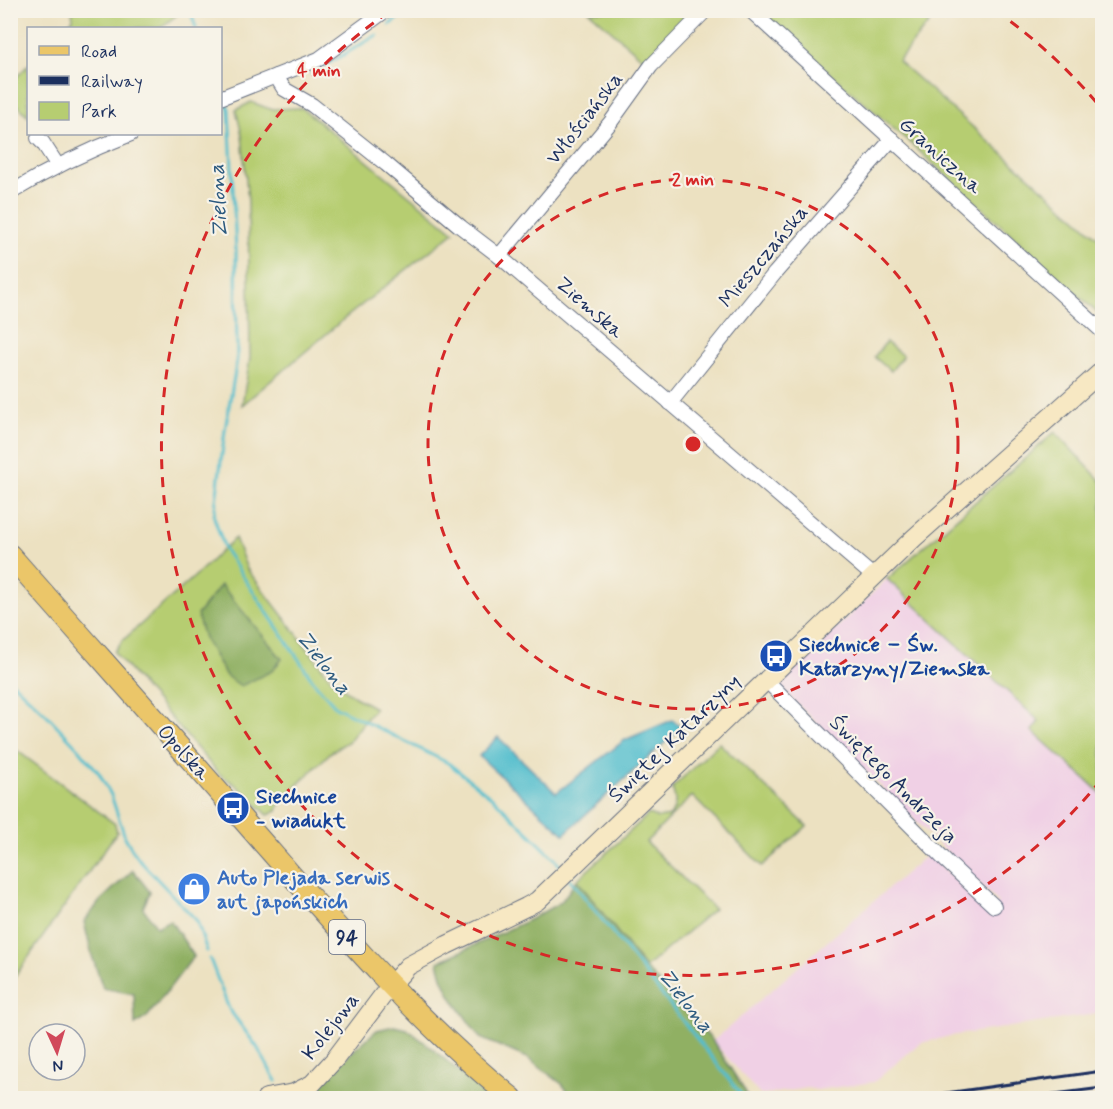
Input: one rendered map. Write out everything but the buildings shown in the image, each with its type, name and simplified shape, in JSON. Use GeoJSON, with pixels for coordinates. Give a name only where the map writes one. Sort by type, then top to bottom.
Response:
{"type":"FeatureCollection","features":[{"type":"Feature","properties":{"kind":"main road","name":"Opolska"},"geometry":{"type":"LineString","coordinates":[[11,556],[390,986],[426,1023],[512,1098]]}},
{"type":"Feature","properties":{"kind":"street"},"geometry":{"type":"LineString","coordinates":[[222,97],[319,59],[386,10]]}},
{"type":"Feature","properties":{"kind":"street","name":"Włościańska"},"geometry":{"type":"LineString","coordinates":[[499,256],[610,123],[651,66],[706,10]]}},
{"type":"Feature","properties":{"kind":"street","name":"Graniczna"},"geometry":{"type":"LineString","coordinates":[[750,10],[1102,331]]}},
{"type":"Feature","properties":{"kind":"street","name":"Ziemska"},"geometry":{"type":"LineString","coordinates":[[276,76],[284,88],[312,105],[499,256],[873,576]]}},
{"type":"Feature","properties":{"kind":"street"},"geometry":{"type":"LineString","coordinates":[[10,193],[94,148],[128,135]]}},
{"type":"Feature","properties":{"kind":"street"},"geometry":{"type":"LineString","coordinates":[[38,138],[58,166]]}},
{"type":"Feature","properties":{"kind":"street","name":"Mieszczańska"},"geometry":{"type":"LineString","coordinates":[[670,404],[775,273],[892,139]]}},
{"type":"Feature","properties":{"kind":"street","name":"Świętej Katarzyny"},"geometry":{"type":"LineString","coordinates":[[390,986],[408,966],[537,901],[873,576],[1102,371]]}},
{"type":"Feature","properties":{"kind":"street","name":"Świętego Andrzeja"},"geometry":{"type":"LineString","coordinates":[[766,680],[947,862],[994,906]]}},
{"type":"Feature","properties":{"kind":"street","name":"Kolejowa"},"geometry":{"type":"LineString","coordinates":[[266,1098],[294,1093],[312,1084],[390,986]]}},
{"type":"Feature","properties":{"kind":"shaded area"},"geometry":{"type":"Polygon","coordinates":[[[887,579],[1039,721],[1032,731],[1102,794],[1102,1012],[956,1035],[920,1043],[874,1082],[760,1095],[713,1041],[929,853],[987,912],[998,902],[778,685],[887,579]]]}},
{"type":"Feature","properties":{"kind":"green space"},"geometry":{"type":"Polygon","coordinates":[[[72,11],[176,11],[178,14],[161,27],[65,27],[73,19],[72,11]]]}},
{"type":"Feature","properties":{"kind":"green space"},"geometry":{"type":"Polygon","coordinates":[[[589,11],[699,11],[651,66],[589,11]]]}},
{"type":"Feature","properties":{"kind":"green space"},"geometry":{"type":"Polygon","coordinates":[[[758,11],[935,11],[937,13],[898,61],[1102,241],[1102,317],[908,141],[758,11]]]}},
{"type":"Feature","properties":{"kind":"green space"},"geometry":{"type":"Polygon","coordinates":[[[27,66],[27,115],[10,97],[11,83],[27,66]]]}},
{"type":"Feature","properties":{"kind":"green space"},"geometry":{"type":"Polygon","coordinates":[[[251,102],[270,109],[302,108],[454,232],[344,319],[242,405],[250,358],[248,201],[242,135],[236,110],[251,102]]]}},
{"type":"Feature","properties":{"kind":"green space"},"geometry":{"type":"Polygon","coordinates":[[[886,342],[903,356],[891,371],[874,357],[886,342]]]}},
{"type":"Feature","properties":{"kind":"green space"},"geometry":{"type":"Polygon","coordinates":[[[1055,432],[1102,482],[1102,794],[1032,731],[1039,721],[887,579],[1055,432]]]}},
{"type":"Feature","properties":{"kind":"green space"},"geometry":{"type":"Polygon","coordinates":[[[235,538],[247,569],[331,679],[355,697],[375,708],[349,741],[331,752],[280,802],[277,811],[268,815],[236,785],[219,774],[114,652],[122,641],[235,538]]]}},
{"type":"Feature","properties":{"kind":"green space"},"geometry":{"type":"Polygon","coordinates":[[[221,585],[282,659],[272,671],[241,686],[226,676],[204,638],[197,615],[221,585]]]}},
{"type":"Feature","properties":{"kind":"green space"},"geometry":{"type":"Polygon","coordinates":[[[719,743],[807,826],[762,866],[692,796],[646,842],[714,909],[645,968],[577,880],[649,814],[658,818],[670,816],[675,802],[672,788],[719,743]]]}},
{"type":"Feature","properties":{"kind":"green space"},"geometry":{"type":"Polygon","coordinates":[[[11,746],[115,824],[117,832],[11,982],[11,746]]]}},
{"type":"Feature","properties":{"kind":"green space"},"geometry":{"type":"Polygon","coordinates":[[[133,870],[150,892],[143,908],[157,927],[170,920],[194,956],[148,1016],[135,1025],[134,994],[103,988],[84,922],[100,901],[133,870]]]}},
{"type":"Feature","properties":{"kind":"green space"},"geometry":{"type":"Polygon","coordinates":[[[577,880],[645,968],[713,1041],[748,1096],[740,1098],[573,1098],[562,1084],[527,1058],[480,1038],[451,997],[438,962],[531,919],[561,902],[577,880]]]}},
{"type":"Feature","properties":{"kind":"green space"},"geometry":{"type":"Polygon","coordinates":[[[394,1026],[407,1029],[489,1098],[305,1098],[377,1030],[394,1026]]]}},
{"type":"Feature","properties":{"kind":"water"},"geometry":{"type":"Polygon","coordinates":[[[672,720],[682,727],[564,834],[479,756],[498,737],[556,793],[625,740],[672,720]]]}},
{"type":"Feature","properties":{"kind":"waterway","name":"Zielona"},"geometry":{"type":"LineString","coordinates":[[190,10],[196,27]]}},
{"type":"Feature","properties":{"kind":"waterway"},"geometry":{"type":"LineString","coordinates":[[389,25],[409,10]]}},
{"type":"Feature","properties":{"kind":"waterway"},"geometry":{"type":"LineString","coordinates":[[311,74],[377,35]]}},
{"type":"Feature","properties":{"kind":"waterway","name":"Zielona"},"geometry":{"type":"LineString","coordinates":[[225,100],[229,109],[236,251],[237,359],[214,517],[225,550],[314,682],[336,707],[448,763],[495,800],[555,859],[562,869]]}},
{"type":"Feature","properties":{"kind":"waterway"},"geometry":{"type":"LineString","coordinates":[[10,680],[46,714],[99,773],[111,795],[125,837],[133,851],[197,921],[207,951]]}},
{"type":"Feature","properties":{"kind":"waterway","name":"Zielona"},"geometry":{"type":"LineString","coordinates":[[570,879],[744,1098]]}},
{"type":"Feature","properties":{"kind":"waterway"},"geometry":{"type":"LineString","coordinates":[[210,959],[229,1009],[257,1047],[276,1081]]}},
{"type":"Feature","properties":{"kind":"railway"},"geometry":{"type":"LineString","coordinates":[[911,1098],[1102,1071]]}},
{"type":"Feature","properties":{"kind":"railway"},"geometry":{"type":"LineString","coordinates":[[1023,1098],[1102,1088]]}},
{"type":"Feature","properties":{"kind":"place","name":"Siechnice – Św. Katarzyny/Ziemska"},"geometry":{"type":"Point","coordinates":[776,656]}},
{"type":"Feature","properties":{"kind":"place","name":"Siechnice - wiadukt"},"geometry":{"type":"Point","coordinates":[233,808]}},
{"type":"Feature","properties":{"kind":"place","name":"Auto Plejada serwis aut japońskich"},"geometry":{"type":"Point","coordinates":[194,889]}}]}
